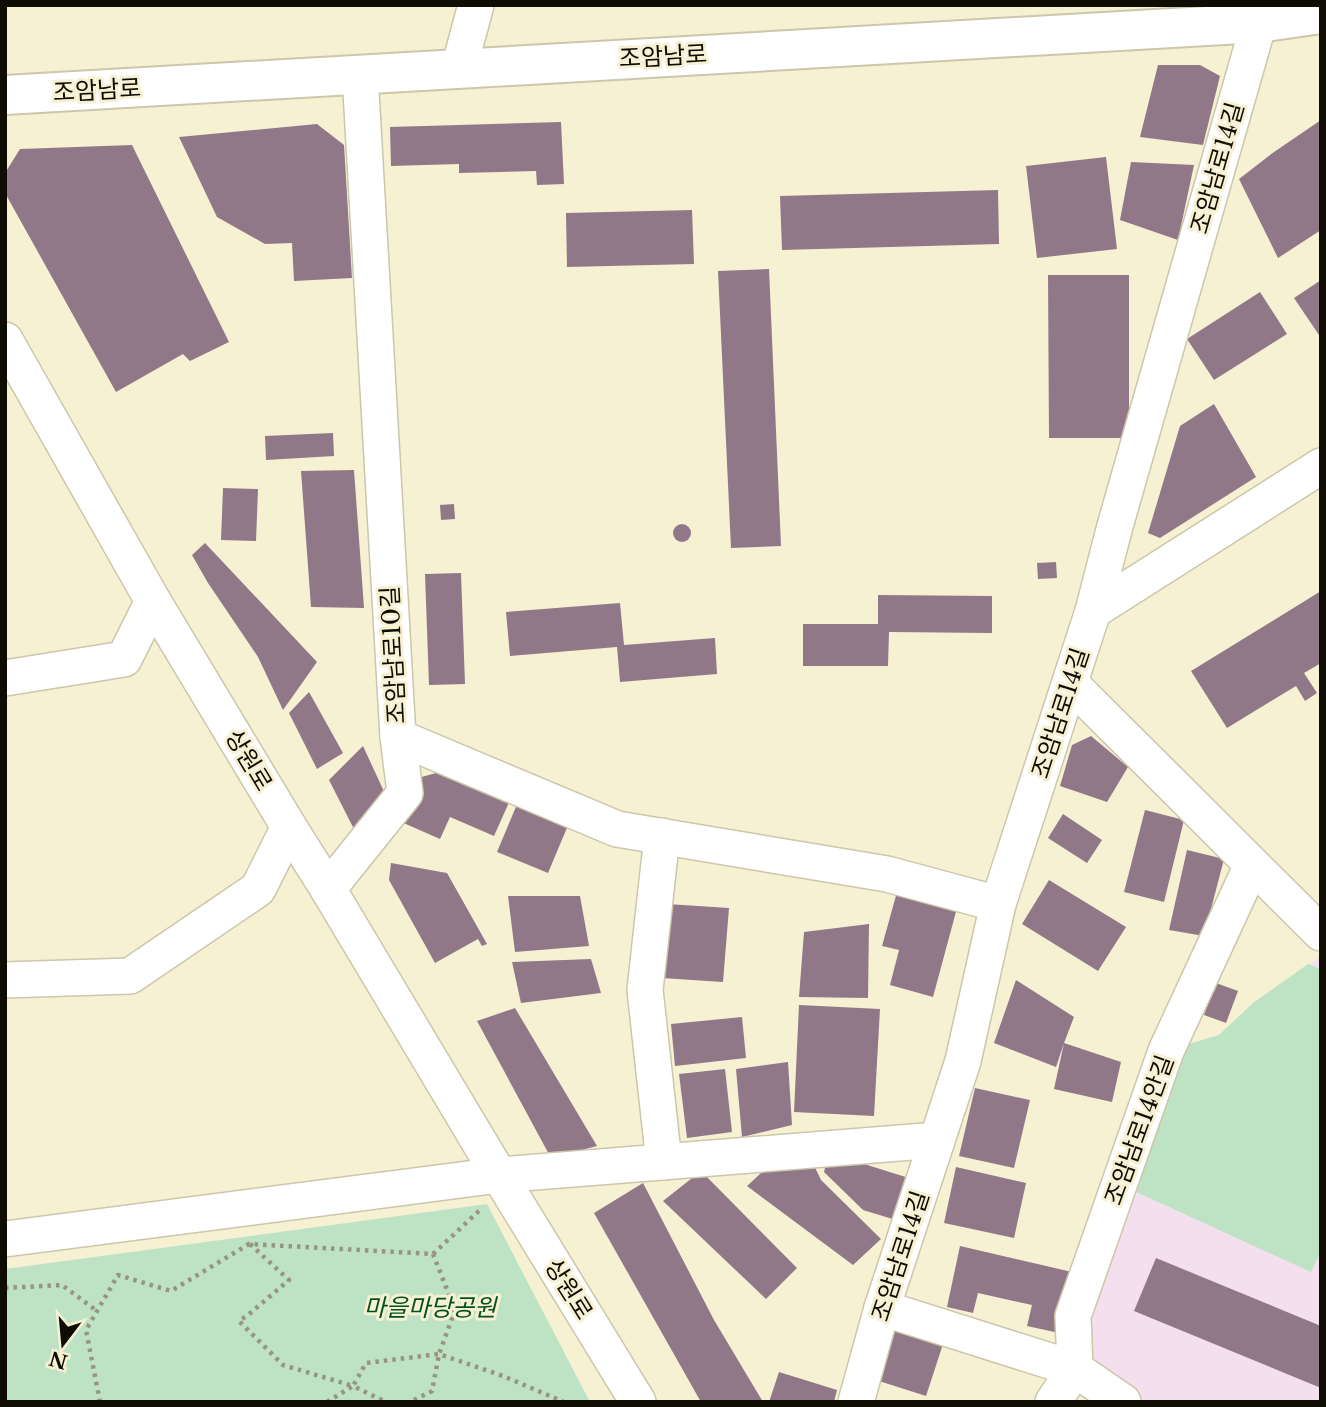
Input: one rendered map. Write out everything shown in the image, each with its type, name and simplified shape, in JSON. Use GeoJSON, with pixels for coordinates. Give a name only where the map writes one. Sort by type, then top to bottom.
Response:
{"type":"FeatureCollection","features":[{"type":"Feature","properties":{"kind":"main road","name":"조암남로"},"geometry":{"type":"LineString","coordinates":[[5,95],[459,68],[1261,14],[1321,15]]}},
{"type":"Feature","properties":{"kind":"street"},"geometry":{"type":"LineString","coordinates":[[459,68],[476,5]]}},
{"type":"Feature","properties":{"kind":"street","name":"조암남로14길"},"geometry":{"type":"LineString","coordinates":[[856,1402],[882,1308],[963,1061],[998,904],[1093,611],[1261,14]]}},
{"type":"Feature","properties":{"kind":"street","name":"조암남로10길"},"geometry":{"type":"LineString","coordinates":[[359,74],[398,737],[618,829],[887,874],[998,904]]}},
{"type":"Feature","properties":{"kind":"street","name":"상원로"},"geometry":{"type":"LineString","coordinates":[[5,340],[153,601],[328,889],[493,1190],[638,1402]]}},
{"type":"Feature","properties":{"kind":"street"},"geometry":{"type":"LineString","coordinates":[[1093,611],[1321,466]]}},
{"type":"Feature","properties":{"kind":"street"},"geometry":{"type":"LineString","coordinates":[[5,677],[124,659],[153,601]]}},
{"type":"Feature","properties":{"kind":"street"},"geometry":{"type":"LineString","coordinates":[[1070,683],[1321,933]]}},
{"type":"Feature","properties":{"kind":"street"},"geometry":{"type":"LineString","coordinates":[[328,889],[405,793],[398,737]]}},
{"type":"Feature","properties":{"kind":"street"},"geometry":{"type":"LineString","coordinates":[[5,980],[130,976],[258,889],[289,827]]}},
{"type":"Feature","properties":{"kind":"street"},"geometry":{"type":"LineString","coordinates":[[662,836],[645,990],[664,1162]]}},
{"type":"Feature","properties":{"kind":"street","name":"조암남로14안길"},"geometry":{"type":"LineString","coordinates":[[1075,1369],[1073,1316],[1162,1063],[1252,865]]}},
{"type":"Feature","properties":{"kind":"street"},"geometry":{"type":"LineString","coordinates":[[5,1239],[493,1190],[664,1162],[937,1140]]}},
{"type":"Feature","properties":{"kind":"street"},"geometry":{"type":"LineString","coordinates":[[882,1308],[1075,1369],[1123,1402]]}},
{"type":"Feature","properties":{"kind":"street"},"geometry":{"type":"LineString","coordinates":[[1053,1402],[1075,1369]]}},
{"type":"Feature","properties":{"kind":"path"},"geometry":{"type":"LineString","coordinates":[[100,1402],[86,1330],[118,1275],[171,1291],[249,1244],[433,1254],[493,1190]]}},
{"type":"Feature","properties":{"kind":"path"},"geometry":{"type":"LineString","coordinates":[[249,1244],[289,1280],[239,1321],[284,1365],[353,1386],[386,1402]]}},
{"type":"Feature","properties":{"kind":"path"},"geometry":{"type":"LineString","coordinates":[[410,1402],[432,1391],[439,1354],[455,1310],[433,1254]]}},
{"type":"Feature","properties":{"kind":"path"},"geometry":{"type":"LineString","coordinates":[[5,1288],[62,1285],[97,1311]]}},
{"type":"Feature","properties":{"kind":"path"},"geometry":{"type":"LineString","coordinates":[[327,1402],[353,1386],[366,1363],[439,1354],[503,1376],[564,1402]]}},
{"type":"Feature","properties":{"kind":"shaded area"},"geometry":{"type":"Polygon","coordinates":[[[1321,956],[1321,1402],[1123,1402],[1075,1369],[1166,1051],[1219,1035],[1253,1003],[1321,956]]]}},
{"type":"Feature","properties":{"kind":"green space"},"geometry":{"type":"Polygon","coordinates":[[[1308,964],[1321,969],[1321,1251],[1311,1272],[1119,1184],[1166,1051],[1219,1035],[1253,1003],[1308,964]]]}},
{"type":"Feature","properties":{"kind":"green space","name":"마을마당공원"},"geometry":{"type":"Polygon","coordinates":[[[487,1204],[590,1402],[5,1402],[5,1269],[487,1204]]]}},
{"type":"Feature","properties":{"kind":"building"},"geometry":{"type":"Polygon","coordinates":[[[1158,65],[1200,65],[1220,76],[1203,145],[1140,137],[1158,65]]]}},
{"type":"Feature","properties":{"kind":"building"},"geometry":{"type":"Polygon","coordinates":[[[1321,120],[1321,230],[1278,258],[1239,179],[1321,120]]]}},
{"type":"Feature","properties":{"kind":"building"},"geometry":{"type":"Polygon","coordinates":[[[561,122],[564,184],[537,185],[536,171],[459,173],[459,164],[391,166],[390,127],[561,122]]]}},
{"type":"Feature","properties":{"kind":"building"},"geometry":{"type":"Polygon","coordinates":[[[317,124],[344,145],[352,278],[294,281],[292,243],[265,244],[217,217],[179,137],[317,124]]]}},
{"type":"Feature","properties":{"kind":"building"},"geometry":{"type":"Polygon","coordinates":[[[132,145],[229,342],[190,361],[183,354],[116,392],[5,193],[5,173],[20,149],[132,145]]]}},
{"type":"Feature","properties":{"kind":"building"},"geometry":{"type":"Polygon","coordinates":[[[1106,157],[1117,249],[1037,258],[1026,166],[1106,157]]]}},
{"type":"Feature","properties":{"kind":"building"},"geometry":{"type":"Polygon","coordinates":[[[1131,162],[1194,165],[1178,240],[1120,220],[1131,162]]]}},
{"type":"Feature","properties":{"kind":"building"},"geometry":{"type":"Polygon","coordinates":[[[998,190],[999,244],[782,250],[780,196],[998,190]]]}},
{"type":"Feature","properties":{"kind":"building"},"geometry":{"type":"Polygon","coordinates":[[[692,210],[694,264],[567,267],[566,213],[692,210]]]}},
{"type":"Feature","properties":{"kind":"building"},"geometry":{"type":"Polygon","coordinates":[[[769,269],[781,546],[731,548],[718,271],[769,269]]]}},
{"type":"Feature","properties":{"kind":"building"},"geometry":{"type":"Polygon","coordinates":[[[1048,275],[1129,275],[1129,438],[1049,438],[1048,275]]]}},
{"type":"Feature","properties":{"kind":"building"},"geometry":{"type":"Polygon","coordinates":[[[1321,280],[1321,338],[1294,298],[1321,280]]]}},
{"type":"Feature","properties":{"kind":"building"},"geometry":{"type":"Polygon","coordinates":[[[1260,292],[1287,334],[1214,380],[1187,339],[1260,292]]]}},
{"type":"Feature","properties":{"kind":"building"},"geometry":{"type":"Polygon","coordinates":[[[1214,404],[1256,477],[1160,538],[1148,533],[1180,426],[1214,404]]]}},
{"type":"Feature","properties":{"kind":"building"},"geometry":{"type":"Polygon","coordinates":[[[333,433],[334,456],[266,460],[265,436],[333,433]]]}},
{"type":"Feature","properties":{"kind":"building"},"geometry":{"type":"Polygon","coordinates":[[[354,470],[364,608],[311,607],[301,471],[354,470]]]}},
{"type":"Feature","properties":{"kind":"building"},"geometry":{"type":"Polygon","coordinates":[[[223,488],[258,489],[256,541],[221,540],[223,488]]]}},
{"type":"Feature","properties":{"kind":"building"},"geometry":{"type":"Polygon","coordinates":[[[454,504],[455,519],[441,520],[440,505],[454,504]]]}},
{"type":"Feature","properties":{"kind":"building"},"geometry":{"type":"Polygon","coordinates":[[[678,524],[686,524],[691,533],[689,540],[678,542],[673,537],[673,529],[678,524]]]}},
{"type":"Feature","properties":{"kind":"building"},"geometry":{"type":"Polygon","coordinates":[[[205,543],[317,662],[283,710],[258,657],[192,555],[205,543]]]}},
{"type":"Feature","properties":{"kind":"building"},"geometry":{"type":"Polygon","coordinates":[[[1056,562],[1057,578],[1038,579],[1037,563],[1056,562]]]}},
{"type":"Feature","properties":{"kind":"building"},"geometry":{"type":"Polygon","coordinates":[[[461,573],[465,684],[429,685],[425,574],[461,573]]]}},
{"type":"Feature","properties":{"kind":"building"},"geometry":{"type":"Polygon","coordinates":[[[1321,591],[1321,663],[1304,673],[1317,693],[1305,701],[1296,686],[1227,728],[1191,671],[1321,591]]]}},
{"type":"Feature","properties":{"kind":"building"},"geometry":{"type":"Polygon","coordinates":[[[878,595],[992,596],[992,633],[889,632],[888,666],[803,666],[803,624],[878,624],[878,595]]]}},
{"type":"Feature","properties":{"kind":"building"},"geometry":{"type":"Polygon","coordinates":[[[620,603],[624,645],[715,638],[717,674],[620,682],[617,647],[510,656],[506,612],[620,603]]]}},
{"type":"Feature","properties":{"kind":"building"},"geometry":{"type":"Polygon","coordinates":[[[309,692],[343,753],[317,769],[289,713],[309,692]]]}},
{"type":"Feature","properties":{"kind":"building"},"geometry":{"type":"Polygon","coordinates":[[[1091,736],[1128,767],[1107,802],[1060,786],[1072,745],[1091,736]]]}},
{"type":"Feature","properties":{"kind":"building"},"geometry":{"type":"Polygon","coordinates":[[[363,746],[387,798],[357,835],[329,780],[363,746]]]}},
{"type":"Feature","properties":{"kind":"building"},"geometry":{"type":"Polygon","coordinates":[[[447,770],[511,798],[494,836],[450,817],[440,839],[399,821],[418,778],[447,770]]]}},
{"type":"Feature","properties":{"kind":"building"},"geometry":{"type":"Polygon","coordinates":[[[518,802],[569,823],[548,873],[497,852],[518,802]]]}},
{"type":"Feature","properties":{"kind":"building"},"geometry":{"type":"Polygon","coordinates":[[[1145,810],[1184,820],[1164,902],[1124,892],[1145,810]]]}},
{"type":"Feature","properties":{"kind":"building"},"geometry":{"type":"Polygon","coordinates":[[[1063,814],[1102,840],[1087,863],[1048,838],[1063,814]]]}},
{"type":"Feature","properties":{"kind":"building"},"geometry":{"type":"Polygon","coordinates":[[[1187,850],[1224,859],[1204,936],[1169,930],[1187,850]]]}},
{"type":"Feature","properties":{"kind":"building"},"geometry":{"type":"Polygon","coordinates":[[[391,863],[447,873],[487,944],[482,946],[478,939],[435,963],[389,880],[391,863]]]}},
{"type":"Feature","properties":{"kind":"building"},"geometry":{"type":"Polygon","coordinates":[[[1049,880],[1126,927],[1098,971],[1022,924],[1049,880]]]}},
{"type":"Feature","properties":{"kind":"building"},"geometry":{"type":"Polygon","coordinates":[[[897,892],[957,908],[933,997],[890,985],[899,950],[882,946],[897,892]]]}},
{"type":"Feature","properties":{"kind":"building"},"geometry":{"type":"Polygon","coordinates":[[[508,896],[580,896],[589,946],[515,952],[508,896]]]}},
{"type":"Feature","properties":{"kind":"building"},"geometry":{"type":"Polygon","coordinates":[[[667,904],[729,908],[723,982],[662,978],[667,904]]]}},
{"type":"Feature","properties":{"kind":"building"},"geometry":{"type":"Polygon","coordinates":[[[869,924],[868,998],[799,997],[804,932],[869,924]]]}},
{"type":"Feature","properties":{"kind":"building"},"geometry":{"type":"Polygon","coordinates":[[[591,959],[601,993],[521,1003],[512,962],[591,959]]]}},
{"type":"Feature","properties":{"kind":"building"},"geometry":{"type":"Polygon","coordinates":[[[1016,980],[1074,1017],[1056,1067],[994,1043],[1016,980]]]}},
{"type":"Feature","properties":{"kind":"building"},"geometry":{"type":"Polygon","coordinates":[[[1216,983],[1238,991],[1226,1023],[1204,1015],[1216,983]]]}},
{"type":"Feature","properties":{"kind":"building"},"geometry":{"type":"Polygon","coordinates":[[[799,1005],[880,1009],[874,1116],[794,1112],[799,1005]]]}},
{"type":"Feature","properties":{"kind":"building"},"geometry":{"type":"Polygon","coordinates":[[[515,1008],[597,1146],[551,1158],[477,1021],[515,1008]]]}},
{"type":"Feature","properties":{"kind":"building"},"geometry":{"type":"Polygon","coordinates":[[[742,1017],[746,1058],[675,1066],[671,1024],[742,1017]]]}},
{"type":"Feature","properties":{"kind":"building"},"geometry":{"type":"Polygon","coordinates":[[[1064,1043],[1121,1062],[1112,1102],[1054,1089],[1064,1043]]]}},
{"type":"Feature","properties":{"kind":"building"},"geometry":{"type":"Polygon","coordinates":[[[788,1062],[792,1125],[742,1137],[736,1069],[788,1062]]]}},
{"type":"Feature","properties":{"kind":"building"},"geometry":{"type":"Polygon","coordinates":[[[725,1069],[732,1132],[687,1138],[679,1074],[725,1069]]]}},
{"type":"Feature","properties":{"kind":"building"},"geometry":{"type":"Polygon","coordinates":[[[975,1088],[1030,1100],[1014,1168],[959,1156],[975,1088]]]}},
{"type":"Feature","properties":{"kind":"building"},"geometry":{"type":"Polygon","coordinates":[[[829,1153],[912,1179],[899,1221],[863,1210],[824,1172],[829,1153]]]}},
{"type":"Feature","properties":{"kind":"building"},"geometry":{"type":"Polygon","coordinates":[[[812,1161],[821,1180],[881,1239],[853,1265],[747,1186],[772,1163],[812,1161]]]}},
{"type":"Feature","properties":{"kind":"building"},"geometry":{"type":"Polygon","coordinates":[[[956,1167],[1026,1183],[1014,1238],[944,1223],[956,1167]]]}},
{"type":"Feature","properties":{"kind":"building"},"geometry":{"type":"Polygon","coordinates":[[[701,1171],[797,1268],[766,1299],[663,1201],[701,1171]]]}},
{"type":"Feature","properties":{"kind":"building"},"geometry":{"type":"Polygon","coordinates":[[[643,1183],[714,1320],[763,1402],[701,1402],[594,1213],[643,1183]]]}},
{"type":"Feature","properties":{"kind":"building"},"geometry":{"type":"Polygon","coordinates":[[[960,1246],[1072,1272],[1059,1333],[1027,1326],[1032,1305],[978,1293],[973,1313],[947,1307],[960,1246]]]}},
{"type":"Feature","properties":{"kind":"building"},"geometry":{"type":"Polygon","coordinates":[[[1156,1258],[1321,1326],[1321,1388],[1134,1311],[1156,1258]]]}},
{"type":"Feature","properties":{"kind":"building"},"geometry":{"type":"Polygon","coordinates":[[[897,1326],[944,1341],[926,1396],[879,1381],[897,1326]]]}},
{"type":"Feature","properties":{"kind":"building"},"geometry":{"type":"Polygon","coordinates":[[[779,1372],[837,1390],[834,1402],[769,1402],[779,1372]]]}}]}
